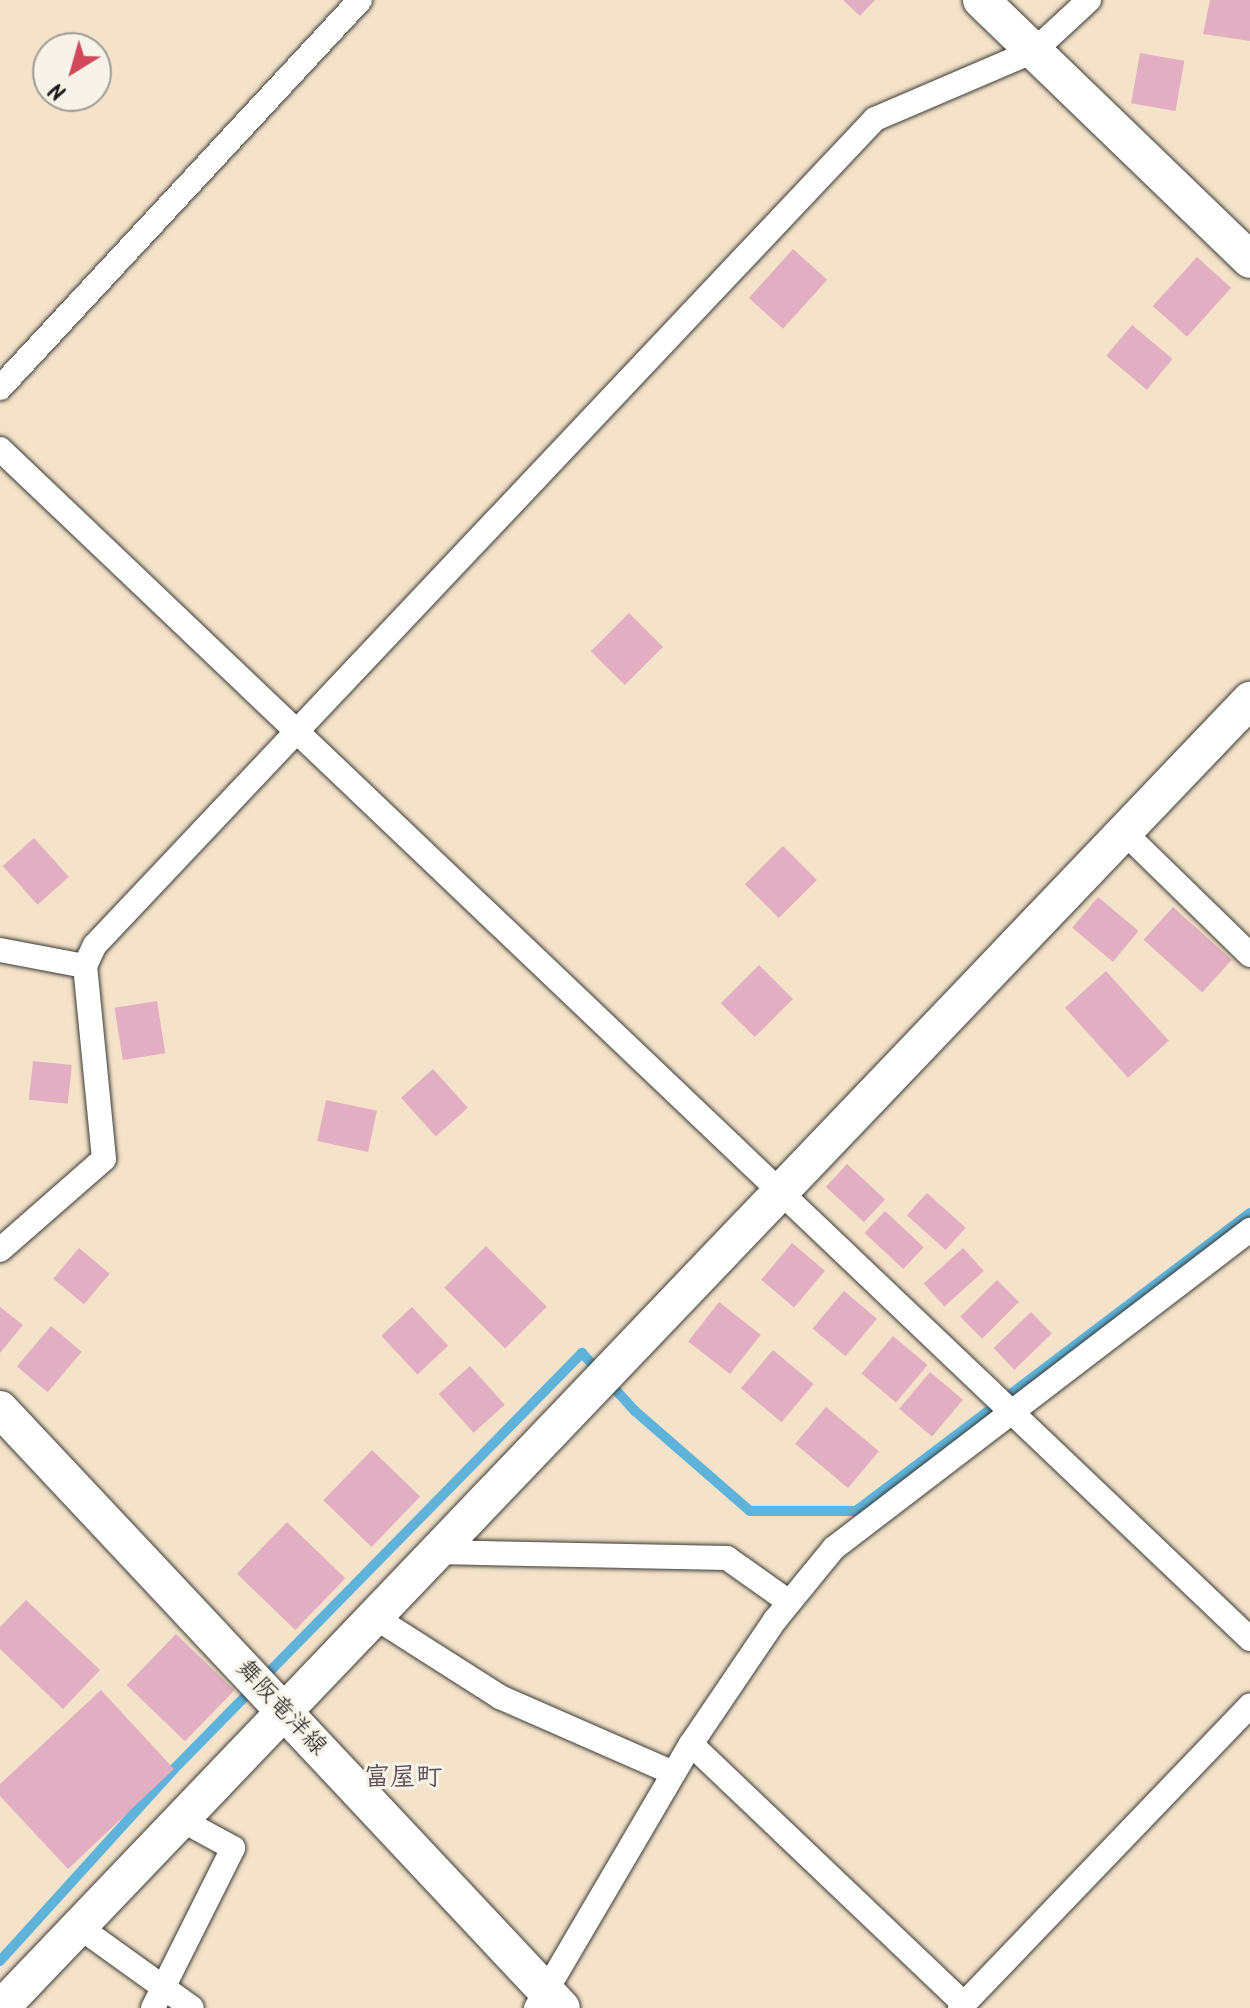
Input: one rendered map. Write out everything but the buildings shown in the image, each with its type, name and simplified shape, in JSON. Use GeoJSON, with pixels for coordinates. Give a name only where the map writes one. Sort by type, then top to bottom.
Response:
{"type":"FeatureCollection","features":[{"type":"Feature","properties":{"kind":"street"},"geometry":{"type":"LineString","coordinates":[[0,388],[360,0]]}},
{"type":"Feature","properties":{"kind":"street"},"geometry":{"type":"LineString","coordinates":[[981,0],[1250,260]]}},
{"type":"Feature","properties":{"kind":"street"},"geometry":{"type":"LineString","coordinates":[[0,1250],[104,1159],[85,966],[95,945],[875,119],[1034,51],[1089,0]]}},
{"type":"Feature","properties":{"kind":"street"},"geometry":{"type":"LineString","coordinates":[[0,449],[1250,1639]]}},
{"type":"Feature","properties":{"kind":"street"},"geometry":{"type":"LineString","coordinates":[[1,2008],[282,1709],[782,1192],[1250,700]]}},
{"type":"Feature","properties":{"kind":"street"},"geometry":{"type":"LineString","coordinates":[[1124,832],[1250,955]]}},
{"type":"Feature","properties":{"kind":"street"},"geometry":{"type":"LineString","coordinates":[[0,950],[85,966]]}},
{"type":"Feature","properties":{"kind":"street"},"geometry":{"type":"LineString","coordinates":[[548,2003],[691,1744],[789,1602],[834,1548],[1250,1230]]}},
{"type":"Feature","properties":{"kind":"street","name":"舞阪竜洋線"},"geometry":{"type":"LineString","coordinates":[[0,1409],[282,1709],[548,2003]]}},
{"type":"Feature","properties":{"kind":"street"},"geometry":{"type":"LineString","coordinates":[[436,1552],[727,1558],[789,1602]]}},
{"type":"Feature","properties":{"kind":"street"},"geometry":{"type":"LineString","coordinates":[[373,1616],[500,1697],[673,1773]]}},
{"type":"Feature","properties":{"kind":"street"},"geometry":{"type":"LineString","coordinates":[[691,1744],[962,2006],[1250,1706]]}},
{"type":"Feature","properties":{"kind":"street"},"geometry":{"type":"LineString","coordinates":[[157,1998],[233,1848],[180,1819]]}},
{"type":"Feature","properties":{"kind":"street"},"geometry":{"type":"LineString","coordinates":[[78,1926],[157,1998],[192,2008]]}},
{"type":"Feature","properties":{"kind":"waterway"},"geometry":{"type":"LineString","coordinates":[[0,1961],[174,1769],[582,1353],[635,1411],[750,1511],[856,1511],[1250,1213]]}},
{"type":"Feature","properties":{"kind":"district","name":"富屋町"},"geometry":{"type":"Point","coordinates":[403,1779]}}]}
